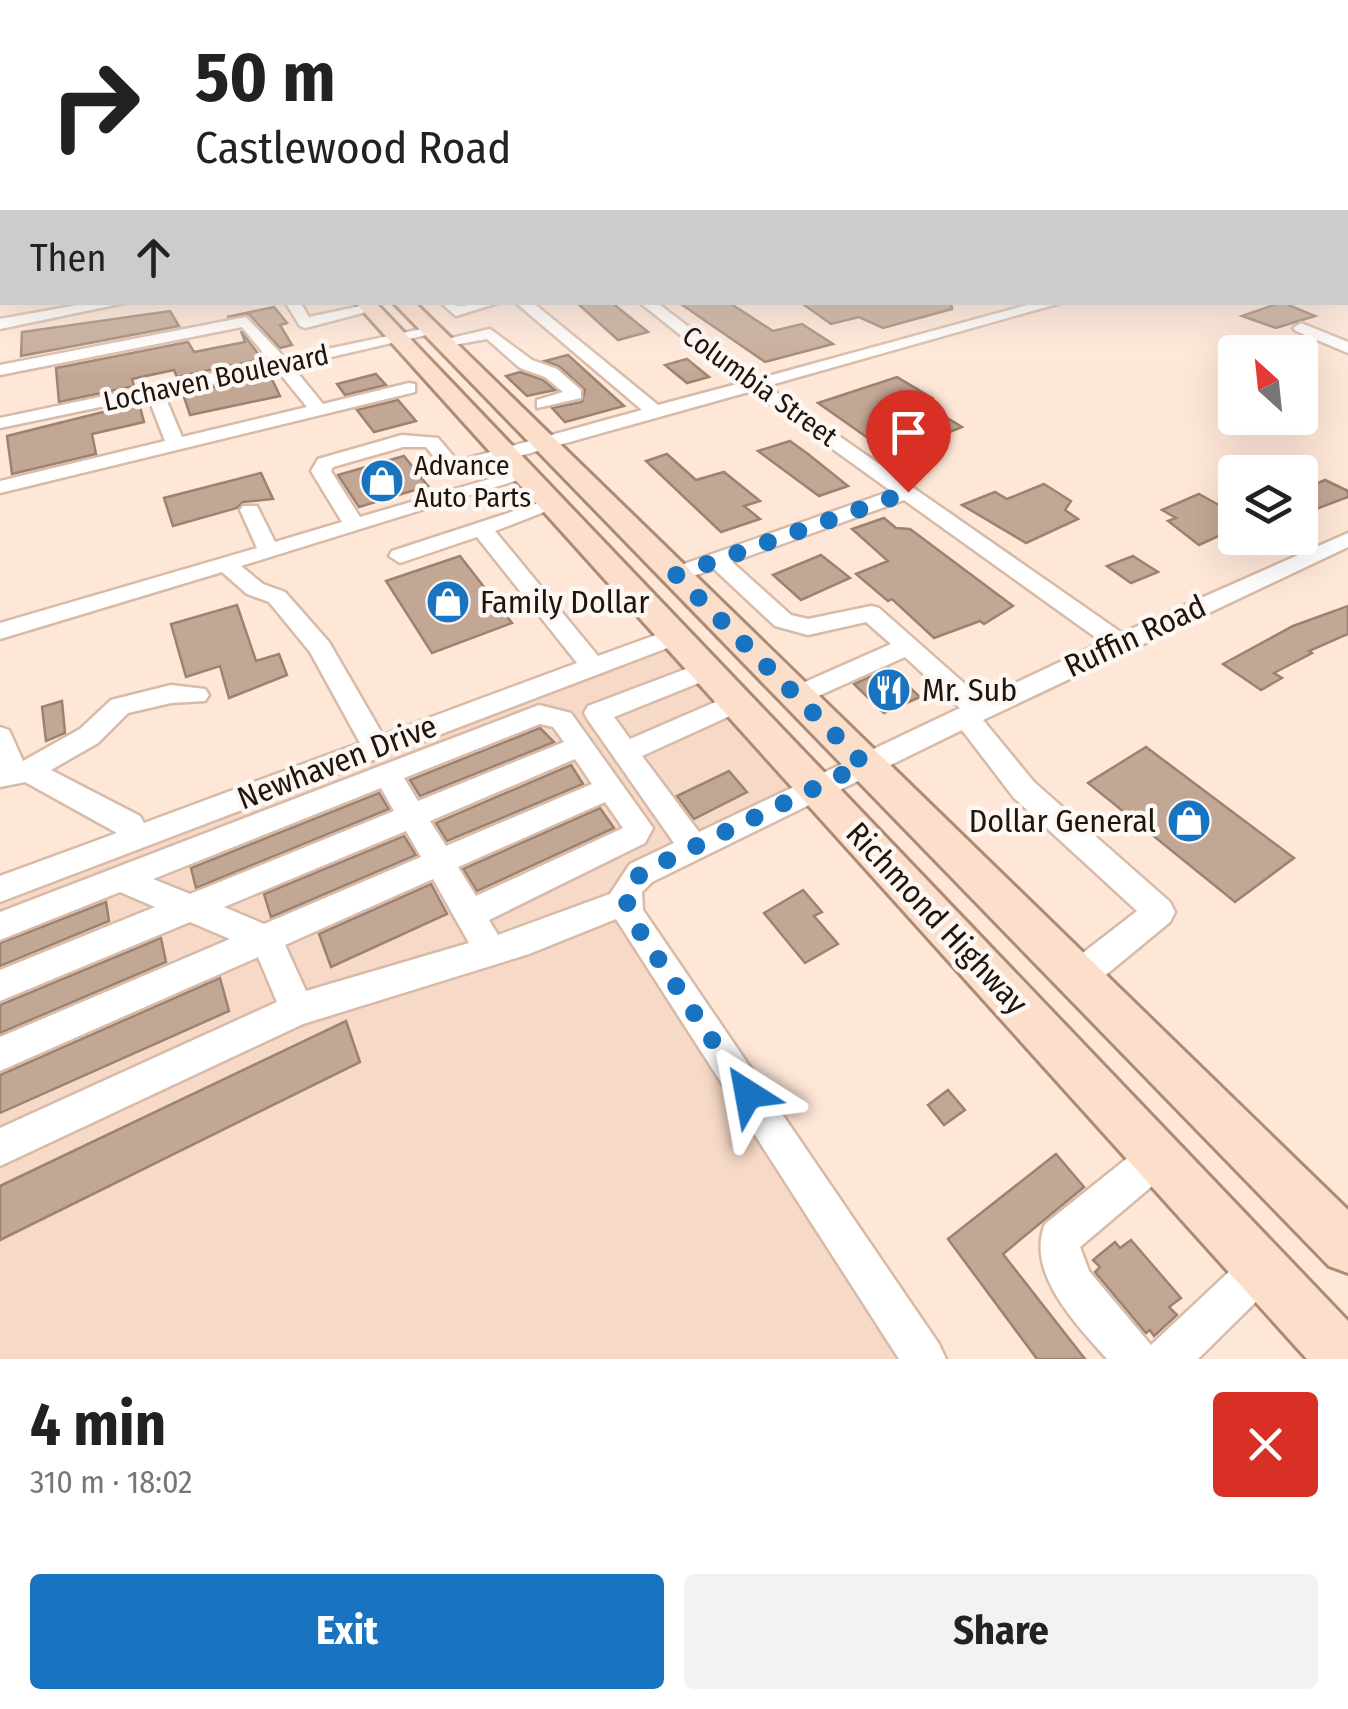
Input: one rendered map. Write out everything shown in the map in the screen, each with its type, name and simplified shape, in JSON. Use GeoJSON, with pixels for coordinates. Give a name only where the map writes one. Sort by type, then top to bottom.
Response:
{"type":"FeatureCollection","features":[{"type":"Feature","properties":{"kind":"main road","name":"Richmond Highway"},"geometry":{"type":"LineString","coordinates":[[405,305],[1348,1247]]}},
{"type":"Feature","properties":{"kind":"main road","name":"Richmond Highway"},"geometry":{"type":"LineString","coordinates":[[367,306],[1345,1359]]}},
{"type":"Feature","properties":{"kind":"street"},"geometry":{"type":"LineString","coordinates":[[0,324],[105,305]]}},
{"type":"Feature","properties":{"kind":"street"},"geometry":{"type":"LineString","coordinates":[[238,305],[246,322],[318,410]]}},
{"type":"Feature","properties":{"kind":"street"},"geometry":{"type":"LineString","coordinates":[[294,305],[321,355]]}},
{"type":"Feature","properties":{"kind":"street"},"geometry":{"type":"LineString","coordinates":[[450,305],[456,311],[481,305]]}},
{"type":"Feature","properties":{"kind":"street"},"geometry":{"type":"LineString","coordinates":[[526,305],[654,411]]}},
{"type":"Feature","properties":{"kind":"street","name":"Columbia Street"},"geometry":{"type":"LineString","coordinates":[[650,305],[753,384],[1120,642]]}},
{"type":"Feature","properties":{"kind":"street"},"geometry":{"type":"LineString","coordinates":[[354,526],[320,471],[325,463],[402,442],[431,442],[449,463],[466,465],[1046,305]]}},
{"type":"Feature","properties":{"kind":"street"},"geometry":{"type":"LineString","coordinates":[[304,323],[367,306]]}},
{"type":"Feature","properties":{"kind":"street"},"geometry":{"type":"LineString","coordinates":[[0,370],[246,322]]}},
{"type":"Feature","properties":{"kind":"street"},"geometry":{"type":"LineString","coordinates":[[1301,328],[1348,348]]}},
{"type":"Feature","properties":{"kind":"street","name":"Lochaven Boulevard"},"geometry":{"type":"LineString","coordinates":[[0,423],[398,339],[490,334],[526,364],[551,373],[576,394],[543,404]]}},
{"type":"Feature","properties":{"kind":"street"},"geometry":{"type":"LineString","coordinates":[[0,487],[409,388]]}},
{"type":"Feature","properties":{"kind":"street"},"geometry":{"type":"LineString","coordinates":[[154,391],[176,446]]}},
{"type":"Feature","properties":{"kind":"street"},"geometry":{"type":"LineString","coordinates":[[0,631],[524,475]]}},
{"type":"Feature","properties":{"kind":"street"},"geometry":{"type":"LineString","coordinates":[[676,575],[908,492]]}},
{"type":"Feature","properties":{"kind":"street"},"geometry":{"type":"LineString","coordinates":[[400,556],[552,504]]}},
{"type":"Feature","properties":{"kind":"street"},"geometry":{"type":"LineString","coordinates":[[250,510],[270,551]]}},
{"type":"Feature","properties":{"kind":"street"},"geometry":{"type":"LineString","coordinates":[[482,529],[593,666]]}},
{"type":"Feature","properties":{"kind":"street","name":"Ruffin Road"},"geometry":{"type":"LineString","coordinates":[[624,902],[628,886],[641,873],[1120,642],[1348,539]]}},
{"type":"Feature","properties":{"kind":"street"},"geometry":{"type":"LineString","coordinates":[[716,560],[783,621],[808,627],[871,613],[910,645],[972,713],[1024,790],[1159,912],[1078,977]]}},
{"type":"Feature","properties":{"kind":"street"},"geometry":{"type":"LineString","coordinates":[[225,564],[255,589],[277,597],[320,648],[490,952]]}},
{"type":"Feature","properties":{"kind":"street"},"geometry":{"type":"LineString","coordinates":[[728,628],[770,609]]}},
{"type":"Feature","properties":{"kind":"street","name":"Newhaven Drive"},"geometry":{"type":"LineString","coordinates":[[0,888],[133,839],[382,760],[593,666],[675,636]]}},
{"type":"Feature","properties":{"kind":"street"},"geometry":{"type":"LineString","coordinates":[[796,696],[910,645]]}},
{"type":"Feature","properties":{"kind":"street"},"geometry":{"type":"LineString","coordinates":[[693,847],[597,713],[707,670]]}},
{"type":"Feature","properties":{"kind":"street"},"geometry":{"type":"LineString","coordinates":[[14,773],[89,736],[120,706],[172,694],[196,695]]}},
{"type":"Feature","properties":{"kind":"street"},"geometry":{"type":"LineString","coordinates":[[625,752],[736,703]]}},
{"type":"Feature","properties":{"kind":"street"},"geometry":{"type":"LineString","coordinates":[[0,926],[120,878],[382,760],[539,714],[562,720],[639,828],[634,835],[470,914]]}},
{"type":"Feature","properties":{"kind":"street"},"geometry":{"type":"LineString","coordinates":[[0,737],[14,773],[130,824],[133,839]]}},
{"type":"Feature","properties":{"kind":"street"},"geometry":{"type":"LineString","coordinates":[[0,986],[581,746]]}},
{"type":"Feature","properties":{"kind":"street"},"geometry":{"type":"LineString","coordinates":[[0,1054],[612,787]]}},
{"type":"Feature","properties":{"kind":"street"},"geometry":{"type":"LineString","coordinates":[[120,878],[266,939],[297,1010]]}},
{"type":"Feature","properties":{"kind":"street"},"geometry":{"type":"LineString","coordinates":[[0,1146],[297,1010],[490,952],[624,902],[924,1359]]}},
{"type":"Feature","properties":{"kind":"street"},"geometry":{"type":"LineString","coordinates":[[1135,1359],[1065,1273],[1056,1254],[1059,1238],[1158,1156]]}},
{"type":"Feature","properties":{"kind":"street"},"geometry":{"type":"LineString","coordinates":[[1167,1359],[1262,1268]]}},
{"type":"Feature","properties":{"kind":"shaded area"},"geometry":{"type":"Polygon","coordinates":[[[675,636],[815,787],[627,886],[924,1359],[0,1359],[0,889],[675,636]]]}},
{"type":"Feature","properties":{"kind":"building"},"geometry":{"type":"Polygon","coordinates":[[[579,305],[615,305],[648,332],[618,340],[579,305]]]}},
{"type":"Feature","properties":{"kind":"building"},"geometry":{"type":"Polygon","coordinates":[[[682,305],[733,305],[773,331],[802,324],[833,344],[765,362],[682,305]]]}},
{"type":"Feature","properties":{"kind":"building"},"geometry":{"type":"Polygon","coordinates":[[[804,305],[951,305],[952,309],[883,328],[859,317],[831,324],[804,305]]]}},
{"type":"Feature","properties":{"kind":"building"},"geometry":{"type":"Polygon","coordinates":[[[1273,305],[1289,305],[1315,316],[1276,328],[1242,316],[1273,305]]]}},
{"type":"Feature","properties":{"kind":"building"},"geometry":{"type":"Polygon","coordinates":[[[274,307],[287,323],[280,325],[292,345],[280,348],[249,314],[227,317],[274,307]]]}},
{"type":"Feature","properties":{"kind":"building"},"geometry":{"type":"Polygon","coordinates":[[[170,311],[179,326],[21,356],[22,332],[170,311]]]}},
{"type":"Feature","properties":{"kind":"building"},"geometry":{"type":"Polygon","coordinates":[[[241,331],[262,359],[177,377],[174,370],[132,379],[134,386],[59,402],[56,368],[188,342],[194,352],[245,342],[241,331]]]}},
{"type":"Feature","properties":{"kind":"building"},"geometry":{"type":"Polygon","coordinates":[[[568,355],[624,406],[565,422],[552,408],[582,402],[585,390],[559,366],[545,361],[568,355]]]}},
{"type":"Feature","properties":{"kind":"building"},"geometry":{"type":"Polygon","coordinates":[[[687,359],[709,377],[687,383],[665,365],[687,359]]]}},
{"type":"Feature","properties":{"kind":"building"},"geometry":{"type":"Polygon","coordinates":[[[520,372],[543,380],[555,390],[527,396],[506,376],[520,372]]]}},
{"type":"Feature","properties":{"kind":"building"},"geometry":{"type":"Polygon","coordinates":[[[376,374],[386,385],[345,395],[337,384],[376,374]]]}},
{"type":"Feature","properties":{"kind":"building"},"geometry":{"type":"Polygon","coordinates":[[[270,375],[280,396],[190,415],[183,394],[270,375]]]}},
{"type":"Feature","properties":{"kind":"building"},"geometry":{"type":"Polygon","coordinates":[[[897,377],[932,398],[921,402],[962,427],[915,446],[932,457],[908,466],[818,403],[897,377]]]}},
{"type":"Feature","properties":{"kind":"building"},"geometry":{"type":"Polygon","coordinates":[[[398,400],[416,421],[374,432],[357,410],[398,400]]]}},
{"type":"Feature","properties":{"kind":"building"},"geometry":{"type":"Polygon","coordinates":[[[139,403],[144,422],[92,434],[96,454],[12,474],[7,436],[139,403]]]}},
{"type":"Feature","properties":{"kind":"building"},"geometry":{"type":"Polygon","coordinates":[[[790,441],[848,486],[819,496],[758,451],[790,441]]]}},
{"type":"Feature","properties":{"kind":"building"},"geometry":{"type":"Polygon","coordinates":[[[667,454],[696,480],[724,472],[760,501],[744,506],[760,519],[721,532],[646,461],[667,454]]]}},
{"type":"Feature","properties":{"kind":"building","name":"Advance Auto Parts"},"geometry":{"type":"Polygon","coordinates":[[[404,456],[428,486],[359,507],[338,475],[404,456]]]}},
{"type":"Feature","properties":{"kind":"building"},"geometry":{"type":"Polygon","coordinates":[[[261,473],[273,499],[243,502],[237,508],[173,526],[164,498],[261,473]]]}},
{"type":"Feature","properties":{"kind":"building"},"geometry":{"type":"Polygon","coordinates":[[[1325,480],[1348,491],[1348,497],[1318,508],[1318,483],[1325,480]]]}},
{"type":"Feature","properties":{"kind":"building"},"geometry":{"type":"Polygon","coordinates":[[[1044,484],[1071,501],[1065,510],[1078,519],[1026,543],[962,505],[995,492],[1007,499],[1044,484]]]}},
{"type":"Feature","properties":{"kind":"building"},"geometry":{"type":"Polygon","coordinates":[[[1199,494],[1218,505],[1218,536],[1199,545],[1168,521],[1176,518],[1162,510],[1199,494]]]}},
{"type":"Feature","properties":{"kind":"building"},"geometry":{"type":"Polygon","coordinates":[[[884,518],[896,528],[910,529],[1013,606],[984,624],[980,621],[934,638],[892,599],[888,601],[856,574],[888,561],[852,529],[884,518]]]}},
{"type":"Feature","properties":{"kind":"building"},"geometry":{"type":"Polygon","coordinates":[[[821,555],[850,578],[801,600],[773,575],[821,555]]]}},
{"type":"Feature","properties":{"kind":"building","name":"Family Dollar"},"geometry":{"type":"Polygon","coordinates":[[[460,556],[512,623],[432,653],[386,581],[460,556]]]}},
{"type":"Feature","properties":{"kind":"building"},"geometry":{"type":"Polygon","coordinates":[[[1133,556],[1158,572],[1131,583],[1107,566],[1133,556]]]}},
{"type":"Feature","properties":{"kind":"building"},"geometry":{"type":"Polygon","coordinates":[[[237,605],[256,661],[279,654],[287,675],[229,698],[220,666],[186,677],[171,624],[237,605]]]}},
{"type":"Feature","properties":{"kind":"building"},"geometry":{"type":"Polygon","coordinates":[[[1348,606],[1348,634],[1309,651],[1312,653],[1274,673],[1282,678],[1261,690],[1223,664],[1293,626],[1348,606]]]}},
{"type":"Feature","properties":{"kind":"building","name":"Mr. Sub"},"geometry":{"type":"Polygon","coordinates":[[[889,668],[920,697],[884,713],[854,684],[889,668]]]}},
{"type":"Feature","properties":{"kind":"building"},"geometry":{"type":"Polygon","coordinates":[[[62,701],[65,733],[46,741],[42,707],[62,701]]]}},
{"type":"Feature","properties":{"kind":"building"},"geometry":{"type":"Polygon","coordinates":[[[540,728],[554,742],[420,796],[410,780],[540,728]]]}},
{"type":"Feature","properties":{"kind":"building","name":"Dollar General"},"geometry":{"type":"Polygon","coordinates":[[[1146,747],[1294,858],[1235,902],[1088,783],[1146,747]]]}},
{"type":"Feature","properties":{"kind":"building"},"geometry":{"type":"Polygon","coordinates":[[[571,765],[583,784],[447,841],[436,823],[571,765]]]}},
{"type":"Feature","properties":{"kind":"building"},"geometry":{"type":"Polygon","coordinates":[[[729,771],[747,792],[694,819],[677,796],[729,771]]]}},
{"type":"Feature","properties":{"kind":"building"},"geometry":{"type":"Polygon","coordinates":[[[379,793],[389,809],[196,888],[191,868],[379,793]]]}},
{"type":"Feature","properties":{"kind":"building"},"geometry":{"type":"Polygon","coordinates":[[[600,808],[614,828],[477,891],[463,869],[600,808]]]}},
{"type":"Feature","properties":{"kind":"building"},"geometry":{"type":"Polygon","coordinates":[[[404,836],[416,855],[271,917],[264,894],[404,836]]]}},
{"type":"Feature","properties":{"kind":"building"},"geometry":{"type":"Polygon","coordinates":[[[431,884],[447,914],[331,967],[319,934],[431,884]]]}},
{"type":"Feature","properties":{"kind":"building"},"geometry":{"type":"Polygon","coordinates":[[[803,890],[822,912],[814,916],[838,944],[805,963],[764,913],[803,890]]]}},
{"type":"Feature","properties":{"kind":"building"},"geometry":{"type":"Polygon","coordinates":[[[106,902],[109,921],[0,966],[0,943],[106,902]]]}},
{"type":"Feature","properties":{"kind":"building"},"geometry":{"type":"Polygon","coordinates":[[[161,938],[166,962],[0,1033],[0,1005],[161,938]]]}},
{"type":"Feature","properties":{"kind":"building"},"geometry":{"type":"Polygon","coordinates":[[[220,978],[229,1011],[0,1113],[0,1075],[220,978]]]}},
{"type":"Feature","properties":{"kind":"building"},"geometry":{"type":"Polygon","coordinates":[[[346,1021],[360,1062],[0,1240],[0,1186],[346,1021]]]}},
{"type":"Feature","properties":{"kind":"building"},"geometry":{"type":"Polygon","coordinates":[[[948,1090],[965,1110],[944,1125],[928,1105],[948,1090]]]}},
{"type":"Feature","properties":{"kind":"building"},"geometry":{"type":"Polygon","coordinates":[[[1056,1154],[1084,1187],[1003,1254],[1085,1359],[1037,1359],[948,1239],[1056,1154]]]}},
{"type":"Feature","properties":{"kind":"building"},"geometry":{"type":"Polygon","coordinates":[[[1131,1240],[1181,1298],[1169,1307],[1177,1315],[1154,1336],[1150,1330],[1146,1333],[1095,1272],[1100,1267],[1093,1260],[1115,1242],[1120,1248],[1131,1240]]]}},
{"type":"Feature","properties":{"kind":"place","name":"Advance Auto Parts"},"geometry":{"type":"Point","coordinates":[382,481]}},
{"type":"Feature","properties":{"kind":"place","name":"Family Dollar"},"geometry":{"type":"Point","coordinates":[448,602]}},
{"type":"Feature","properties":{"kind":"place","name":"Mr. Sub"},"geometry":{"type":"Point","coordinates":[889,690]}},
{"type":"Feature","properties":{"kind":"place","name":"Dollar General"},"geometry":{"type":"Point","coordinates":[1189,821]}},
{"type":"Feature","properties":{"kind":"route"},"geometry":{"type":"LineString","coordinates":[[748,1094],[626,910],[625,894],[641,873],[864,764],[676,575],[908,492]]}}]}
